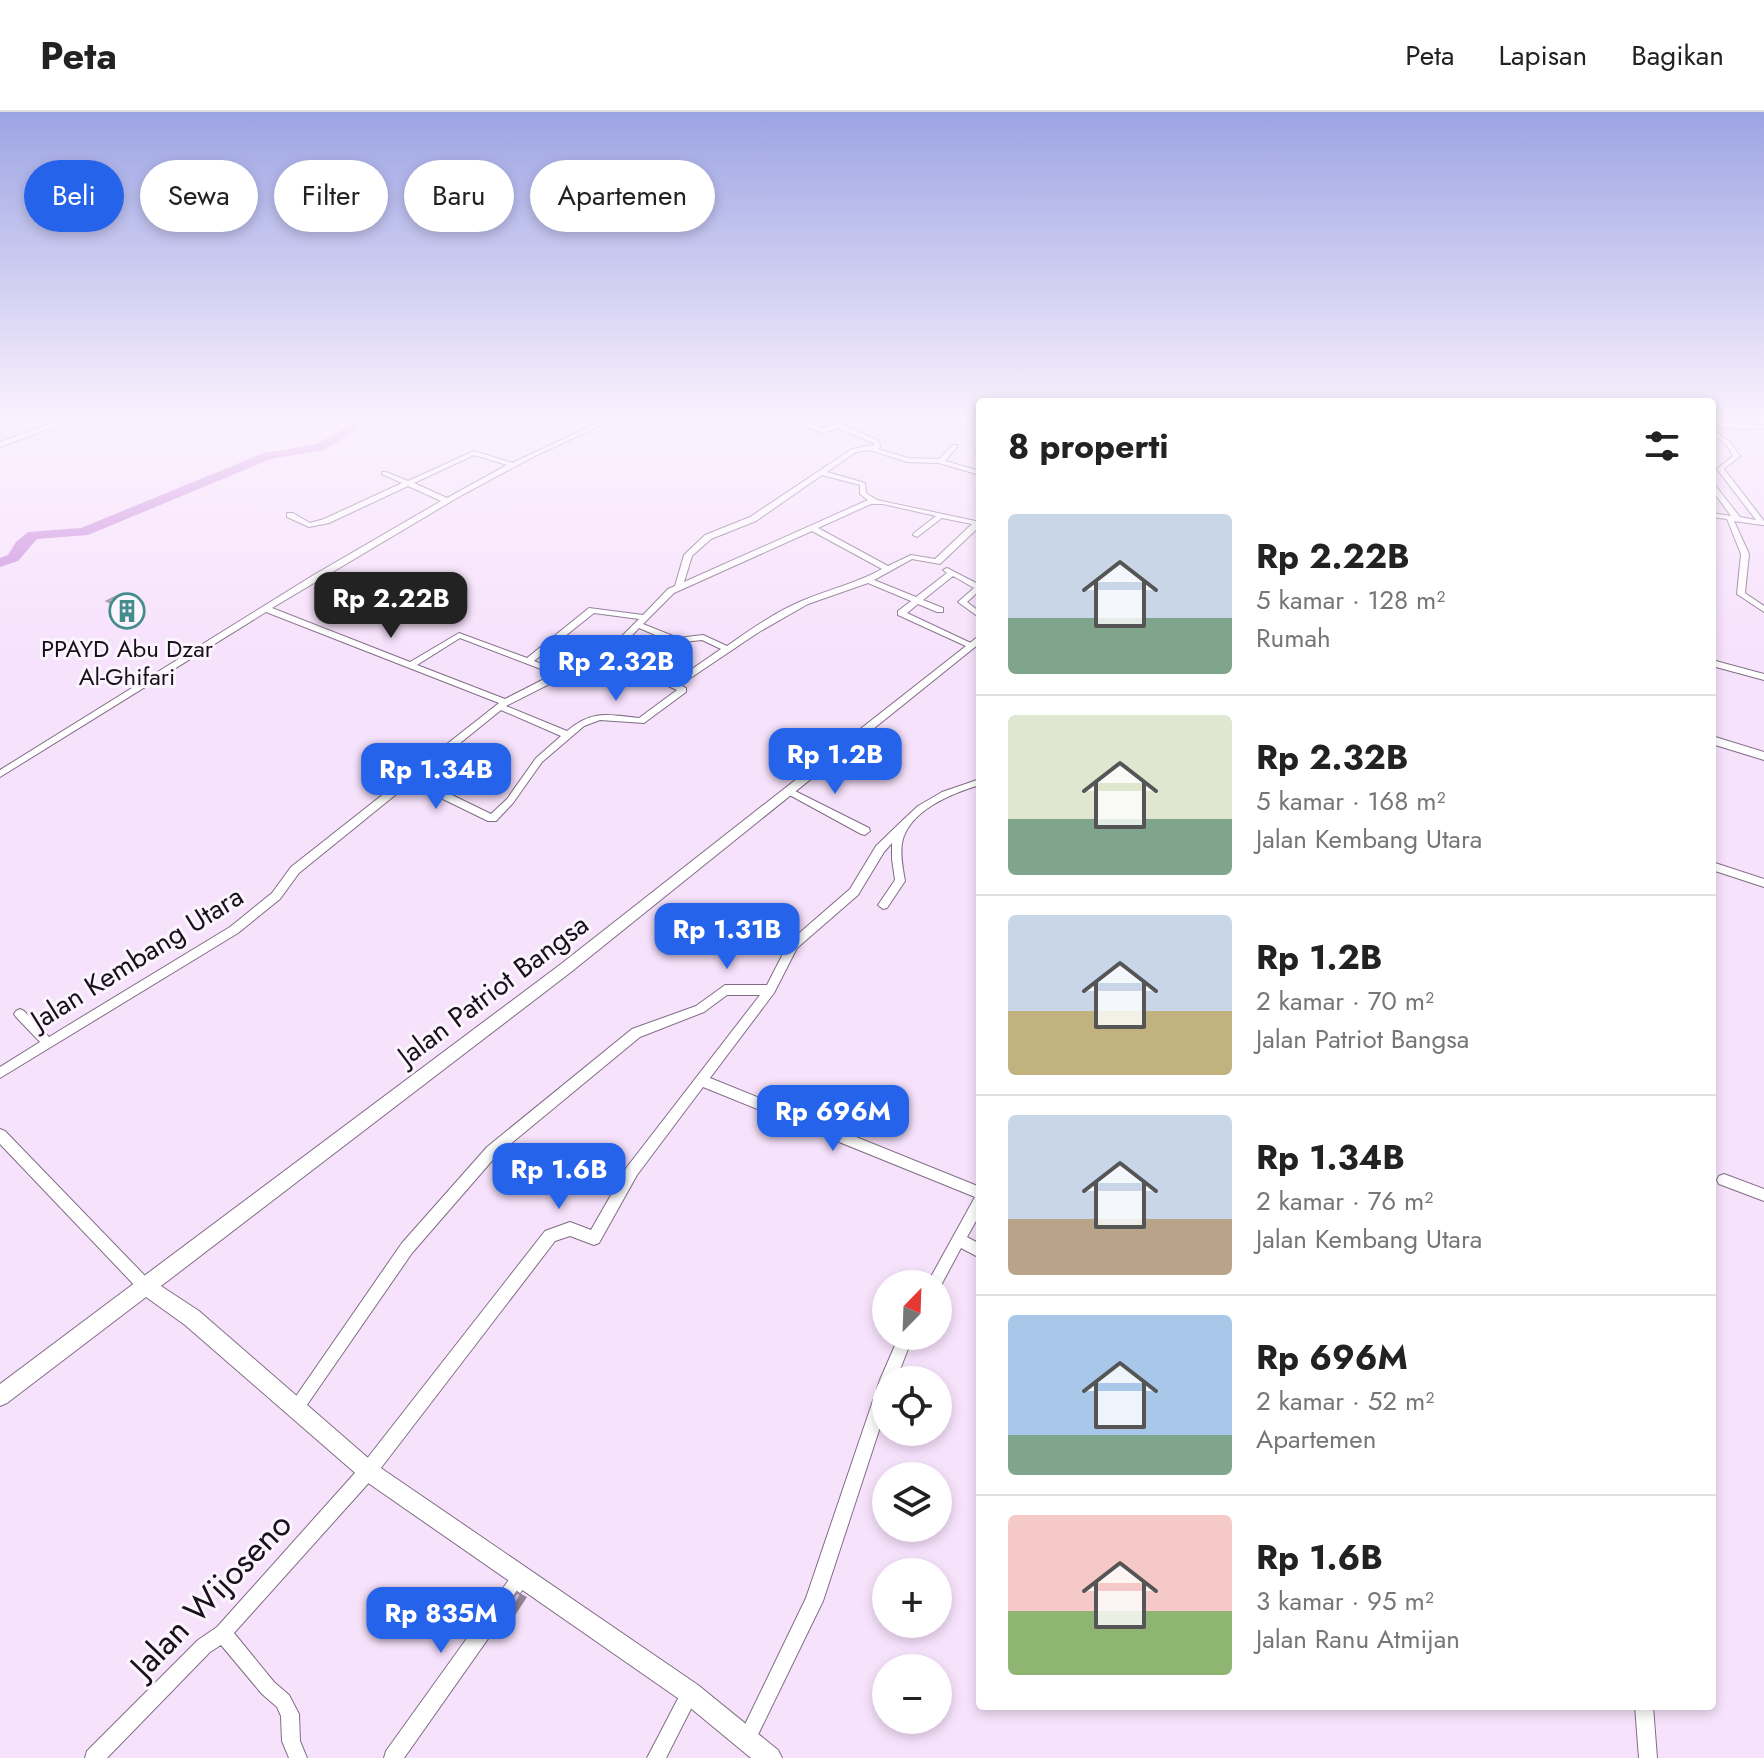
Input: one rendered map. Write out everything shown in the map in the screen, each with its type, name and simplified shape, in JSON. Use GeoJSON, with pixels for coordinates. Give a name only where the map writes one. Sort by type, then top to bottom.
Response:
{"type":"FeatureCollection","features":[{"type":"Feature","properties":{"kind":"street"},"geometry":{"type":"LineString","coordinates":[[291,515],[309,525],[378,497]]}},
{"type":"Feature","properties":{"kind":"street"},"geometry":{"type":"LineString","coordinates":[[439,497],[446,500]]}},
{"type":"Feature","properties":{"kind":"street"},"geometry":{"type":"LineString","coordinates":[[0,774],[452,497]]}},
{"type":"Feature","properties":{"kind":"street"},"geometry":{"type":"LineString","coordinates":[[679,586],[685,559],[694,548],[712,535],[753,519],[785,497]]}},
{"type":"Feature","properties":{"kind":"street"},"geometry":{"type":"LineString","coordinates":[[867,497],[874,501],[976,524]]}},
{"type":"Feature","properties":{"kind":"street"},"geometry":{"type":"LineString","coordinates":[[1720,497],[1734,519],[1745,554],[1741,596],[1764,610]]}},
{"type":"Feature","properties":{"kind":"street"},"geometry":{"type":"LineString","coordinates":[[1742,497],[1763,523]]}},
{"type":"Feature","properties":{"kind":"street","name":"Jalan Kembang Utara"},"geometry":{"type":"LineString","coordinates":[[0,1073],[258,912],[276,896],[295,870],[502,704],[604,654],[679,586],[874,501]]}},
{"type":"Feature","properties":{"kind":"street"},"geometry":{"type":"LineString","coordinates":[[917,535],[940,516]]}},
{"type":"Feature","properties":{"kind":"street"},"geometry":{"type":"LineString","coordinates":[[1716,516],[1763,523]]}},
{"type":"Feature","properties":{"kind":"street"},"geometry":{"type":"LineString","coordinates":[[937,562],[976,526]]}},
{"type":"Feature","properties":{"kind":"street"},"geometry":{"type":"LineString","coordinates":[[813,528],[889,570]]}},
{"type":"Feature","properties":{"kind":"street"},"geometry":{"type":"LineString","coordinates":[[673,686],[796,606],[868,580],[914,556],[937,562],[976,586]]}},
{"type":"Feature","properties":{"kind":"street"},"geometry":{"type":"LineString","coordinates":[[952,573],[901,613],[976,641]]}},
{"type":"Feature","properties":{"kind":"street"},"geometry":{"type":"LineString","coordinates":[[868,580],[940,610]]}},
{"type":"Feature","properties":{"kind":"street"},"geometry":{"type":"LineString","coordinates":[[976,590],[962,602],[976,613]]}},
{"type":"Feature","properties":{"kind":"street"},"geometry":{"type":"LineString","coordinates":[[266,609],[411,665],[567,735]]}},
{"type":"Feature","properties":{"kind":"street"},"geometry":{"type":"LineString","coordinates":[[528,661],[592,610],[643,621],[677,641],[703,637],[727,649]]}},
{"type":"Feature","properties":{"kind":"street"},"geometry":{"type":"LineString","coordinates":[[411,665],[459,635],[563,675]]}},
{"type":"Feature","properties":{"kind":"street","name":"Jalan Patriot Bangsa"},"geometry":{"type":"LineString","coordinates":[[0,1396],[566,968],[976,641]]}},
{"type":"Feature","properties":{"kind":"street"},"geometry":{"type":"LineString","coordinates":[[409,778],[492,819],[510,801],[539,760],[581,724],[599,717],[641,721],[683,690],[604,654]]}},
{"type":"Feature","properties":{"kind":"street"},"geometry":{"type":"LineString","coordinates":[[1716,664],[1764,677]]}},
{"type":"Feature","properties":{"kind":"street"},"geometry":{"type":"LineString","coordinates":[[1716,741],[1764,756]]}},
{"type":"Feature","properties":{"kind":"street"},"geometry":{"type":"LineString","coordinates":[[976,783],[958,787],[891,835],[854,892],[793,945],[773,985],[700,1080],[976,1191]]}},
{"type":"Feature","properties":{"kind":"street"},"geometry":{"type":"LineString","coordinates":[[789,791],[865,831]]}},
{"type":"Feature","properties":{"kind":"street"},"geometry":{"type":"LineString","coordinates":[[883,905],[900,881],[896,851],[899,835],[908,821]]}},
{"type":"Feature","properties":{"kind":"street"},"geometry":{"type":"LineString","coordinates":[[1716,867],[1764,883]]}},
{"type":"Feature","properties":{"kind":"street"},"geometry":{"type":"LineString","coordinates":[[297,1407],[407,1248],[492,1151],[636,1033],[700,1009],[725,990],[773,985]]}},
{"type":"Feature","properties":{"kind":"street"},"geometry":{"type":"LineString","coordinates":[[20,1014],[47,1042]]}},
{"type":"Feature","properties":{"kind":"street","name":"Jalan Wijoseno"},"geometry":{"type":"LineString","coordinates":[[94,1758],[204,1646],[223,1633],[368,1471],[550,1236],[570,1229],[594,1238],[632,1171],[700,1080]]}},
{"type":"Feature","properties":{"kind":"street"},"geometry":{"type":"LineString","coordinates":[[0,1135],[144,1285],[192,1318],[368,1471],[690,1693],[770,1758]]}},
{"type":"Feature","properties":{"kind":"street"},"geometry":{"type":"LineString","coordinates":[[1724,1180],[1764,1195]]}},
{"type":"Feature","properties":{"kind":"street"},"geometry":{"type":"LineString","coordinates":[[942,1270],[976,1208]]}},
{"type":"Feature","properties":{"kind":"street"},"geometry":{"type":"LineString","coordinates":[[959,1240],[976,1249]]}},
{"type":"Feature","properties":{"kind":"street"},"geometry":{"type":"LineString","coordinates":[[747,1739],[814,1601],[872,1428]]}},
{"type":"Feature","properties":{"kind":"street"},"geometry":{"type":"LineString","coordinates":[[393,1758],[522,1576]]}},
{"type":"Feature","properties":{"kind":"street"},"geometry":{"type":"LineString","coordinates":[[223,1633],[259,1679],[283,1701],[290,1714],[291,1741],[298,1758]]}},
{"type":"Feature","properties":{"kind":"street"},"geometry":{"type":"LineString","coordinates":[[656,1758],[690,1693]]}},
{"type":"Feature","properties":{"kind":"street"},"geometry":{"type":"LineString","coordinates":[[1644,1710],[1648,1758]]}},
{"type":"Feature","properties":{"kind":"building"},"geometry":{"type":"Polygon","coordinates":[[[117,596],[134,601],[124,607],[107,601],[117,596]]]}},
{"type":"Feature","properties":{"kind":"building"},"geometry":{"type":"Polygon","coordinates":[[[517,1592],[521,1595],[502,1624],[497,1620],[517,1592]]]}},
{"type":"Feature","properties":{"kind":"waterway"},"geometry":{"type":"LineString","coordinates":[[0,563],[13,558],[21,545],[33,535],[83,532],[169,497]]}},
{"type":"Feature","properties":{"kind":"place","name":"PPAYD Abu Dzar Al-Ghifari"},"geometry":{"type":"Point","coordinates":[127,611]}}]}
